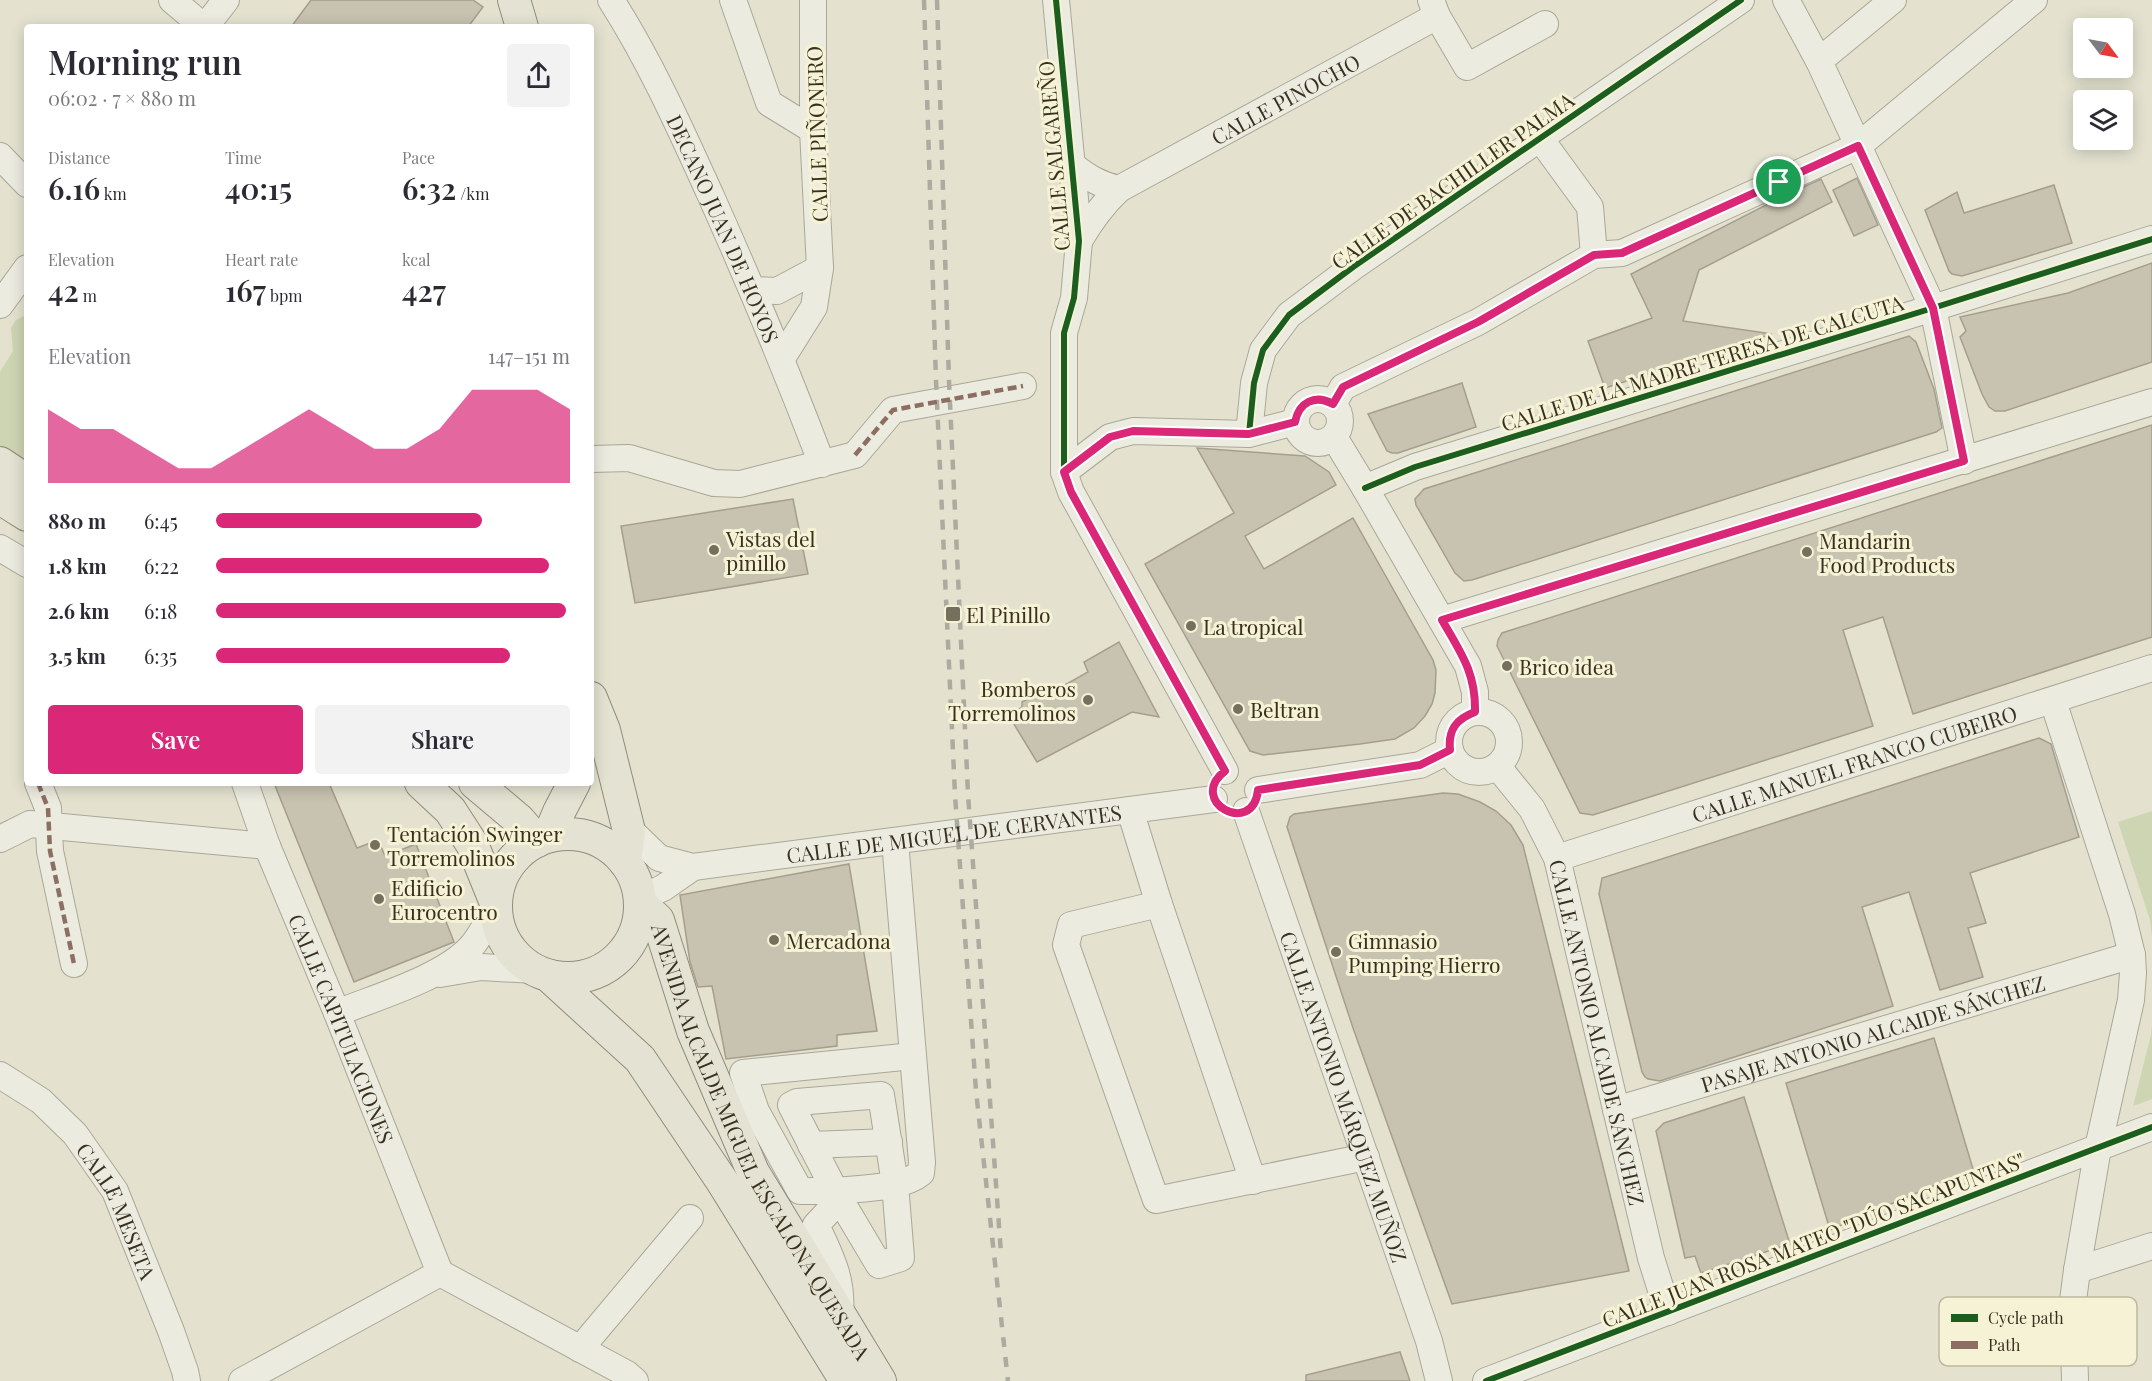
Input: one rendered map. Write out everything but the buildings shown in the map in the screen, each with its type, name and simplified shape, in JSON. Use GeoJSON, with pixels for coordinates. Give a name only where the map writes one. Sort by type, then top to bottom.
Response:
{"type":"FeatureCollection","features":[{"type":"Feature","properties":{"kind":"main road"},"geometry":{"type":"LineString","coordinates":[[514,0],[521,24]]}},
{"type":"Feature","properties":{"kind":"main road"},"geometry":{"type":"LineString","coordinates":[[0,463],[24,479]]}},
{"type":"Feature","properties":{"kind":"main road"},"geometry":{"type":"LineString","coordinates":[[0,498],[24,512]]}},
{"type":"Feature","properties":{"kind":"main road"},"geometry":{"type":"LineString","coordinates":[[594,705],[604,730],[629,829],[627,865]]}},
{"type":"Feature","properties":{"kind":"main road"},"geometry":{"type":"LineString","coordinates":[[424,786],[450,810],[472,844],[496,905],[499,926],[507,944],[519,959],[542,973],[571,978],[593,974],[613,962],[628,946],[638,925],[640,900],[636,880],[627,865],[610,847],[591,837],[570,834],[543,839],[520,852],[508,866],[500,884],[496,905]]}},
{"type":"Feature","properties":{"kind":"main road"},"geometry":{"type":"LineString","coordinates":[[479,786],[543,839]]}},
{"type":"Feature","properties":{"kind":"main road"},"geometry":{"type":"LineString","coordinates":[[543,839],[572,786]]}},
{"type":"Feature","properties":{"kind":"main road","name":"AVENIDA ALCALDE MIGUEL ESCALONA QUESADA"},"geometry":{"type":"LineString","coordinates":[[640,900],[658,920],[693,1031],[753,1172],[880,1381]]}},
{"type":"Feature","properties":{"kind":"main road","name":"AVENIDA ALCALDE MIGUEL ESCALONA QUESADA"},"geometry":{"type":"LineString","coordinates":[[542,973],[640,1059],[722,1181],[846,1381]]}},
{"type":"Feature","properties":{"kind":"street"},"geometry":{"type":"LineString","coordinates":[[172,0],[201,24]]}},
{"type":"Feature","properties":{"kind":"street"},"geometry":{"type":"LineString","coordinates":[[207,24],[226,0]]}},
{"type":"Feature","properties":{"kind":"street","name":"DECANO JUAN DE HOYOS"},"geometry":{"type":"LineString","coordinates":[[611,0],[632,32],[686,141],[782,358],[822,464]]}},
{"type":"Feature","properties":{"kind":"street"},"geometry":{"type":"LineString","coordinates":[[733,0],[769,103],[813,130]]}},
{"type":"Feature","properties":{"kind":"street","name":"CALLE PIÑONERO"},"geometry":{"type":"LineString","coordinates":[[782,358],[814,307],[820,268],[813,130],[813,0]]}},
{"type":"Feature","properties":{"kind":"street","name":"CALLE SALGAREÑO"},"geometry":{"type":"LineString","coordinates":[[1056,0],[1079,241],[1074,298],[1064,333],[1062,445],[1064,472],[1071,492],[1225,771]]}},
{"type":"Feature","properties":{"kind":"street","name":"CALLE DE BACHILLER PALMA"},"geometry":{"type":"LineString","coordinates":[[1249,434],[1254,383],[1263,350],[1289,315],[1363,261],[1741,0]]}},
{"type":"Feature","properties":{"kind":"street"},"geometry":{"type":"LineString","coordinates":[[1786,0],[1819,61],[1933,308],[1964,461]]}},
{"type":"Feature","properties":{"kind":"street"},"geometry":{"type":"LineString","coordinates":[[1819,61],[1893,0]]}},
{"type":"Feature","properties":{"kind":"street"},"geometry":{"type":"LineString","coordinates":[[1333,404],[1343,387],[1478,322],[1594,255],[1622,253],[1858,146],[2034,0]]}},
{"type":"Feature","properties":{"kind":"street"},"geometry":{"type":"LineString","coordinates":[[1434,8],[1467,67],[1545,24]]}},
{"type":"Feature","properties":{"kind":"street","name":"CALLE PINOCHO"},"geometry":{"type":"LineString","coordinates":[[1079,241],[1103,203],[1119,189],[1434,8]]}},
{"type":"Feature","properties":{"kind":"street"},"geometry":{"type":"LineString","coordinates":[[1547,148],[1590,207],[1594,255]]}},
{"type":"Feature","properties":{"kind":"street"},"geometry":{"type":"LineString","coordinates":[[0,156],[24,181]]}},
{"type":"Feature","properties":{"kind":"street"},"geometry":{"type":"LineString","coordinates":[[1071,164],[1087,177],[1103,185],[1119,189]]}},
{"type":"Feature","properties":{"kind":"street","name":"CALLE DE LA MADRE TERESA DE CALCUTA"},"geometry":{"type":"LineString","coordinates":[[1365,488],[1415,467],[2152,239]]}},
{"type":"Feature","properties":{"kind":"street"},"geometry":{"type":"LineString","coordinates":[[753,290],[777,291],[820,268]]}},
{"type":"Feature","properties":{"kind":"street"},"geometry":{"type":"LineString","coordinates":[[0,305],[24,272]]}},
{"type":"Feature","properties":{"kind":"street"},"geometry":{"type":"LineString","coordinates":[[594,459],[629,458],[714,483],[740,484],[855,455],[893,410],[1023,387]]}},
{"type":"Feature","properties":{"kind":"street"},"geometry":{"type":"LineString","coordinates":[[1319,399],[1333,404],[1340,417],[1338,431],[1334,437],[1320,444],[1300,436],[1295,422],[1300,408],[1305,403],[1319,399]]}},
{"type":"Feature","properties":{"kind":"street"},"geometry":{"type":"LineString","coordinates":[[1442,620],[2152,402]]}},
{"type":"Feature","properties":{"kind":"street"},"geometry":{"type":"LineString","coordinates":[[1064,472],[1110,437],[1133,431],[1249,434],[1295,422]]}},
{"type":"Feature","properties":{"kind":"street"},"geometry":{"type":"LineString","coordinates":[[1334,437],[1468,666],[1475,692],[1475,712]]}},
{"type":"Feature","properties":{"kind":"street"},"geometry":{"type":"LineString","coordinates":[[0,548],[24,562]]}},
{"type":"Feature","properties":{"kind":"street","name":"CALLE MANUEL FRANCO CUBEIRO"},"geometry":{"type":"LineString","coordinates":[[1557,858],[2152,668]]}},
{"type":"Feature","properties":{"kind":"street"},"geometry":{"type":"LineString","coordinates":[[2053,701],[2122,914],[2132,955],[2133,974],[2131,1000],[2098,1148],[2074,1297]]}},
{"type":"Feature","properties":{"kind":"street"},"geometry":{"type":"LineString","coordinates":[[1475,712],[1485,712],[1493,716],[1506,729],[1509,739],[1509,749],[1505,759],[1498,767],[1479,773],[1460,766],[1450,750],[1449,740],[1457,722],[1464,716],[1475,712]]}},
{"type":"Feature","properties":{"kind":"street"},"geometry":{"type":"LineString","coordinates":[[1252,801],[1256,783],[1247,772],[1232,769],[1225,771],[1216,780],[1214,799],[1218,805],[1231,813],[1252,801],[1420,765],[1450,750]]}},
{"type":"Feature","properties":{"kind":"street","name":"CALLE ANTONIO ALCAIDE SÁNCHEZ"},"geometry":{"type":"LineString","coordinates":[[1498,767],[1532,809],[1557,858],[1651,1258],[1668,1312]]}},
{"type":"Feature","properties":{"kind":"street"},"geometry":{"type":"LineString","coordinates":[[39,786],[48,808],[50,851],[74,964]]}},
{"type":"Feature","properties":{"kind":"street","name":"CALLE CAPITULACIONES"},"geometry":{"type":"LineString","coordinates":[[246,786],[267,846],[337,1013],[440,1273]]}},
{"type":"Feature","properties":{"kind":"street","name":"CALLE DE MIGUEL DE CERVANTES"},"geometry":{"type":"LineString","coordinates":[[693,867],[1214,799]]}},
{"type":"Feature","properties":{"kind":"street","name":"CALLE ANTONIO MÁRQUEZ MUÑOZ"},"geometry":{"type":"LineString","coordinates":[[1252,801],[1366,1157],[1429,1341],[1438,1381]]}},
{"type":"Feature","properties":{"kind":"street"},"geometry":{"type":"LineString","coordinates":[[1130,810],[1159,904],[1253,1180]]}},
{"type":"Feature","properties":{"kind":"street"},"geometry":{"type":"LineString","coordinates":[[0,839],[30,824],[49,824],[267,846]]}},
{"type":"Feature","properties":{"kind":"street"},"geometry":{"type":"LineString","coordinates":[[629,829],[659,858]]}},
{"type":"Feature","properties":{"kind":"street"},"geometry":{"type":"LineString","coordinates":[[895,841],[922,1162],[921,1173],[912,1180],[895,1184],[835,1191],[800,1191],[756,1111],[743,1073],[913,1056]]}},
{"type":"Feature","properties":{"kind":"street"},"geometry":{"type":"LineString","coordinates":[[627,865],[659,858],[693,867]]}},
{"type":"Feature","properties":{"kind":"street"},"geometry":{"type":"LineString","coordinates":[[640,900],[663,888],[693,867]]}},
{"type":"Feature","properties":{"kind":"street"},"geometry":{"type":"LineString","coordinates":[[1159,904],[1071,925],[1066,945],[1156,1200],[1366,1157]]}},
{"type":"Feature","properties":{"kind":"street"},"geometry":{"type":"LineString","coordinates":[[431,975],[471,947],[496,905]]}},
{"type":"Feature","properties":{"kind":"street","name":"PASAJE ANTONIO ALCAIDE SÁNCHEZ"},"geometry":{"type":"LineString","coordinates":[[1616,1110],[2132,955]]}},
{"type":"Feature","properties":{"kind":"street"},"geometry":{"type":"LineString","coordinates":[[337,1013],[431,975],[481,967],[542,973]]}},
{"type":"Feature","properties":{"kind":"street","name":"CALLE MESETA"},"geometry":{"type":"LineString","coordinates":[[0,1075],[41,1101],[75,1134],[115,1191],[186,1371],[187,1381]]}},
{"type":"Feature","properties":{"kind":"street"},"geometry":{"type":"LineString","coordinates":[[881,1095],[889,1142],[901,1258],[879,1265],[835,1191],[791,1105],[797,1102],[881,1095]]}},
{"type":"Feature","properties":{"kind":"street","name":"CALLE JUAN ROSA MATEO \"DÚO SACAPUNTAS\""},"geometry":{"type":"LineString","coordinates":[[1486,1381],[2152,1127]]}},
{"type":"Feature","properties":{"kind":"street"},"geometry":{"type":"LineString","coordinates":[[811,1145],[889,1142]]}},
{"type":"Feature","properties":{"kind":"street"},"geometry":{"type":"LineString","coordinates":[[835,1191],[830,1210],[816,1225],[838,1274],[842,1295],[840,1315]]}},
{"type":"Feature","properties":{"kind":"street"},"geometry":{"type":"LineString","coordinates":[[580,1349],[690,1218]]}},
{"type":"Feature","properties":{"kind":"street"},"geometry":{"type":"LineString","coordinates":[[2077,1270],[2152,1246]]}},
{"type":"Feature","properties":{"kind":"street"},"geometry":{"type":"LineString","coordinates":[[242,1381],[440,1273],[627,1374],[635,1381]]}},
{"type":"Feature","properties":{"kind":"street"},"geometry":{"type":"LineString","coordinates":[[2075,1366],[2075,1381]]}},
{"type":"Feature","properties":{"kind":"green space"},"geometry":{"type":"Polygon","coordinates":[[[24,316],[24,460],[0,446],[0,372],[13,351],[11,328],[16,320],[24,316]]]}},
{"type":"Feature","properties":{"kind":"green space"},"geometry":{"type":"Polygon","coordinates":[[[2152,811],[2152,937],[2150,920],[2118,822],[2152,811]]]}},
{"type":"Feature","properties":{"kind":"green space"},"geometry":{"type":"Polygon","coordinates":[[[2152,1023],[2152,1099],[2133,1106],[2151,1035],[2152,1023]]]}},
{"type":"Feature","properties":{"kind":"railway"},"geometry":{"type":"LineString","coordinates":[[924,0],[936,381],[955,795],[976,1091],[1008,1381]]}},
{"type":"Feature","properties":{"kind":"railway"},"geometry":{"type":"LineString","coordinates":[[937,0],[949,381],[968,794],[1001,1254]]}},
{"type":"Feature","properties":{"kind":"marked path"},"geometry":{"type":"LineString","coordinates":[[855,455],[893,410],[1023,386]]}},
{"type":"Feature","properties":{"kind":"marked path"},"geometry":{"type":"LineString","coordinates":[[39,786],[48,808],[50,851],[74,964]]}},
{"type":"Feature","properties":{"kind":"cycle path"},"geometry":{"type":"LineString","coordinates":[[1056,0],[1079,241],[1074,298],[1064,333],[1064,472],[1071,492],[1225,771]]}},
{"type":"Feature","properties":{"kind":"cycle path"},"geometry":{"type":"LineString","coordinates":[[1249,434],[1254,383],[1263,350],[1289,315],[1353,267],[1741,0]]}},
{"type":"Feature","properties":{"kind":"cycle path"},"geometry":{"type":"LineString","coordinates":[[1365,488],[1415,467],[2152,239]]}},
{"type":"Feature","properties":{"kind":"cycle path"},"geometry":{"type":"LineString","coordinates":[[1486,1381],[2152,1127]]}},
{"type":"Feature","properties":{"kind":"place","name":"Vistas del pinillo"},"geometry":{"type":"Point","coordinates":[714,550]}},
{"type":"Feature","properties":{"kind":"place","name":"Mandarin Food Products"},"geometry":{"type":"Point","coordinates":[1807,552]}},
{"type":"Feature","properties":{"kind":"place","name":"El Pinillo"},"geometry":{"type":"Point","coordinates":[953,614]}},
{"type":"Feature","properties":{"kind":"place","name":"La tropical"},"geometry":{"type":"Point","coordinates":[1191,626]}},
{"type":"Feature","properties":{"kind":"place","name":"Brico idea"},"geometry":{"type":"Point","coordinates":[1507,666]}},
{"type":"Feature","properties":{"kind":"place","name":"Bomberos Torremolinos"},"geometry":{"type":"Point","coordinates":[1088,700]}},
{"type":"Feature","properties":{"kind":"place","name":"Beltran"},"geometry":{"type":"Point","coordinates":[1238,709]}},
{"type":"Feature","properties":{"kind":"place","name":"Tentación Swinger Torremolinos"},"geometry":{"type":"Point","coordinates":[375,845]}},
{"type":"Feature","properties":{"kind":"place","name":"Edificio Eurocentro"},"geometry":{"type":"Point","coordinates":[379,899]}},
{"type":"Feature","properties":{"kind":"place","name":"Mercadona"},"geometry":{"type":"Point","coordinates":[774,940]}},
{"type":"Feature","properties":{"kind":"place","name":"Gimnasio Pumping Hierro"},"geometry":{"type":"Point","coordinates":[1336,952]}},
{"type":"Feature","properties":{"kind":"route"},"geometry":{"type":"LineString","coordinates":[[1858,146],[1933,308],[1964,461],[1442,620],[1468,666],[1475,692],[1475,712],[1464,716],[1451,731],[1450,750],[1420,765],[1258,790],[1251,807],[1239,813],[1231,813],[1218,805],[1214,799],[1214,786],[1216,780],[1225,771],[1071,492],[1064,472],[1110,437],[1133,431],[1249,434],[1295,422],[1300,408],[1305,403],[1319,399],[1333,404],[1343,387],[1414,355],[1478,322],[1594,255],[1622,253],[1779,182],[1858,146]]}}]}
